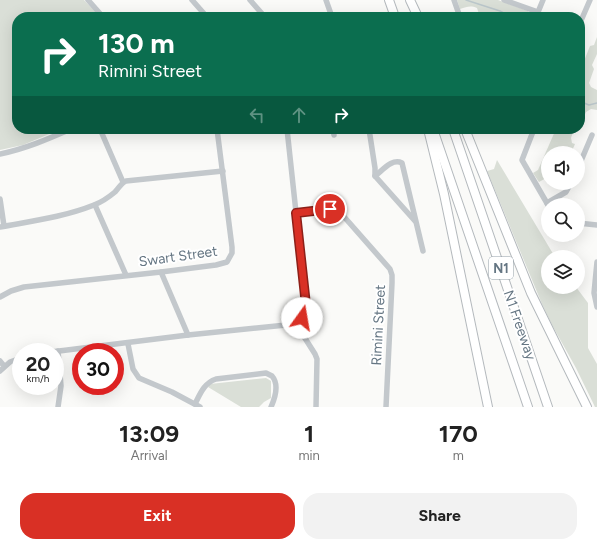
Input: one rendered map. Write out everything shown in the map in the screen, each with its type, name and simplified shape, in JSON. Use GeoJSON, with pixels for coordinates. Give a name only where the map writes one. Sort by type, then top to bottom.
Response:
{"type":"FeatureCollection","features":[{"type":"Feature","properties":{"kind":"highway"},"geometry":{"type":"LineString","coordinates":[[389,0],[393,12]]}},
{"type":"Feature","properties":{"kind":"highway"},"geometry":{"type":"LineString","coordinates":[[409,0],[413,12]]}},
{"type":"Feature","properties":{"kind":"highway"},"geometry":{"type":"LineString","coordinates":[[409,0],[415,12]]}},
{"type":"Feature","properties":{"kind":"highway"},"geometry":{"type":"LineString","coordinates":[[429,134],[444,194],[488,407]]}},
{"type":"Feature","properties":{"kind":"highway","name":"N1 Freeway"},"geometry":{"type":"LineString","coordinates":[[435,134],[528,407]]}},
{"type":"Feature","properties":{"kind":"highway","name":"N1 Freeway"},"geometry":{"type":"LineString","coordinates":[[455,134],[548,407]]}},
{"type":"Feature","properties":{"kind":"highway"},"geometry":{"type":"LineString","coordinates":[[467,134],[531,293],[587,407]]}},
{"type":"Feature","properties":{"kind":"street"},"geometry":{"type":"LineString","coordinates":[[88,0],[99,12]]}},
{"type":"Feature","properties":{"kind":"street"},"geometry":{"type":"LineString","coordinates":[[192,0],[203,12]]}},
{"type":"Feature","properties":{"kind":"street"},"geometry":{"type":"LineString","coordinates":[[250,0],[261,12]]}},
{"type":"Feature","properties":{"kind":"street"},"geometry":{"type":"LineString","coordinates":[[326,0],[330,12]]}},
{"type":"Feature","properties":{"kind":"street"},"geometry":{"type":"LineString","coordinates":[[454,0],[458,12]]}},
{"type":"Feature","properties":{"kind":"street"},"geometry":{"type":"LineString","coordinates":[[504,0],[530,12]]}},
{"type":"Feature","properties":{"kind":"street"},"geometry":{"type":"LineString","coordinates":[[538,12],[543,0]]}},
{"type":"Feature","properties":{"kind":"street"},"geometry":{"type":"LineString","coordinates":[[585,12],[590,0]]}},
{"type":"Feature","properties":{"kind":"street"},"geometry":{"type":"LineString","coordinates":[[0,154],[33,145],[59,134]]}},
{"type":"Feature","properties":{"kind":"street"},"geometry":{"type":"LineString","coordinates":[[102,134],[123,182]]}},
{"type":"Feature","properties":{"kind":"street","name":"Swart Street"},"geometry":{"type":"LineString","coordinates":[[0,297],[11,291],[24,287],[161,272],[222,264],[227,262],[230,258],[232,247],[219,134]]}},
{"type":"Feature","properties":{"kind":"street"},"geometry":{"type":"LineString","coordinates":[[64,350],[296,324],[304,315],[306,305],[288,134]]}},
{"type":"Feature","properties":{"kind":"street"},"geometry":{"type":"LineString","coordinates":[[370,134],[375,176],[416,223]]}},
{"type":"Feature","properties":{"kind":"street"},"geometry":{"type":"LineString","coordinates":[[532,134],[522,160],[544,198]]}},
{"type":"Feature","properties":{"kind":"street"},"geometry":{"type":"LineString","coordinates":[[585,152],[592,135]]}},
{"type":"Feature","properties":{"kind":"street"},"geometry":{"type":"LineString","coordinates":[[375,176],[391,163],[397,161],[402,163],[423,251]]}},
{"type":"Feature","properties":{"kind":"street"},"geometry":{"type":"LineString","coordinates":[[0,200],[2,227],[63,216],[95,205],[111,195],[123,182],[223,171]]}},
{"type":"Feature","properties":{"kind":"street"},"geometry":{"type":"LineString","coordinates":[[557,198],[567,190]]}},
{"type":"Feature","properties":{"kind":"street"},"geometry":{"type":"LineString","coordinates":[[95,205],[126,275]]}},
{"type":"Feature","properties":{"kind":"street","name":"Rimini Street"},"geometry":{"type":"LineString","coordinates":[[296,213],[330,209],[339,211],[390,269],[392,283],[386,407]]}},
{"type":"Feature","properties":{"kind":"street"},"geometry":{"type":"LineString","coordinates":[[585,224],[597,225]]}},
{"type":"Feature","properties":{"kind":"street"},"geometry":{"type":"LineString","coordinates":[[597,262],[594,293],[597,307]]}},
{"type":"Feature","properties":{"kind":"street"},"geometry":{"type":"LineString","coordinates":[[161,272],[188,336]]}},
{"type":"Feature","properties":{"kind":"street"},"geometry":{"type":"LineString","coordinates":[[296,324],[315,354],[317,360],[316,407]]}},
{"type":"Feature","properties":{"kind":"street"},"geometry":{"type":"LineString","coordinates":[[128,344],[133,369],[139,378],[172,392],[197,406],[202,390],[211,381],[216,379],[266,373],[272,376],[276,383],[274,399],[271,407]]}},
{"type":"Feature","properties":{"kind":"street"},"geometry":{"type":"LineString","coordinates":[[0,361],[4,366]]}},
{"type":"Feature","properties":{"kind":"street"},"geometry":{"type":"LineString","coordinates":[[0,371],[4,366],[12,362]]}},
{"type":"Feature","properties":{"kind":"street"},"geometry":{"type":"LineString","coordinates":[[58,407],[60,395]]}},
{"type":"Feature","properties":{"kind":"shaded area"},"geometry":{"type":"Polygon","coordinates":[[[0,0],[84,0],[95,12],[12,12],[12,134],[49,134],[23,145],[0,150],[0,0]]]}},
{"type":"Feature","properties":{"kind":"shaded area"},"geometry":{"type":"Polygon","coordinates":[[[457,0],[498,0],[529,12],[478,12],[475,7],[460,9],[457,0]]]}},
{"type":"Feature","properties":{"kind":"shaded area"},"geometry":{"type":"Polygon","coordinates":[[[597,37],[597,54],[592,65],[594,69],[589,83],[591,87],[597,90],[597,110],[591,109],[585,114],[585,58],[590,46],[594,45],[597,37]]]}},
{"type":"Feature","properties":{"kind":"shaded area"},"geometry":{"type":"Polygon","coordinates":[[[554,134],[572,134],[572,143],[575,144],[574,146],[549,146],[554,134]]]}},
{"type":"Feature","properties":{"kind":"shaded area"},"geometry":{"type":"Polygon","coordinates":[[[497,160],[541,234],[541,242],[546,242],[551,250],[541,250],[541,294],[581,294],[588,303],[588,348],[597,364],[597,407],[595,407],[542,304],[487,171],[494,169],[497,160]]]}},
{"type":"Feature","properties":{"kind":"shaded area"},"geometry":{"type":"Polygon","coordinates":[[[541,163],[541,181],[539,182],[533,173],[538,170],[541,163]]]}},
{"type":"Feature","properties":{"kind":"shaded area"},"geometry":{"type":"Polygon","coordinates":[[[266,378],[271,381],[271,398],[259,407],[241,407],[208,387],[210,384],[266,378]]]}},
{"type":"Feature","properties":{"kind":"waterway"},"geometry":{"type":"LineString","coordinates":[[466,0],[502,12]]}},
{"type":"Feature","properties":{"kind":"waterway"},"geometry":{"type":"LineString","coordinates":[[585,103],[589,105],[597,103]]}},
{"type":"Feature","properties":{"kind":"route"},"geometry":{"type":"LineString","coordinates":[[302,318],[306,305],[296,213],[330,209]]}}]}
